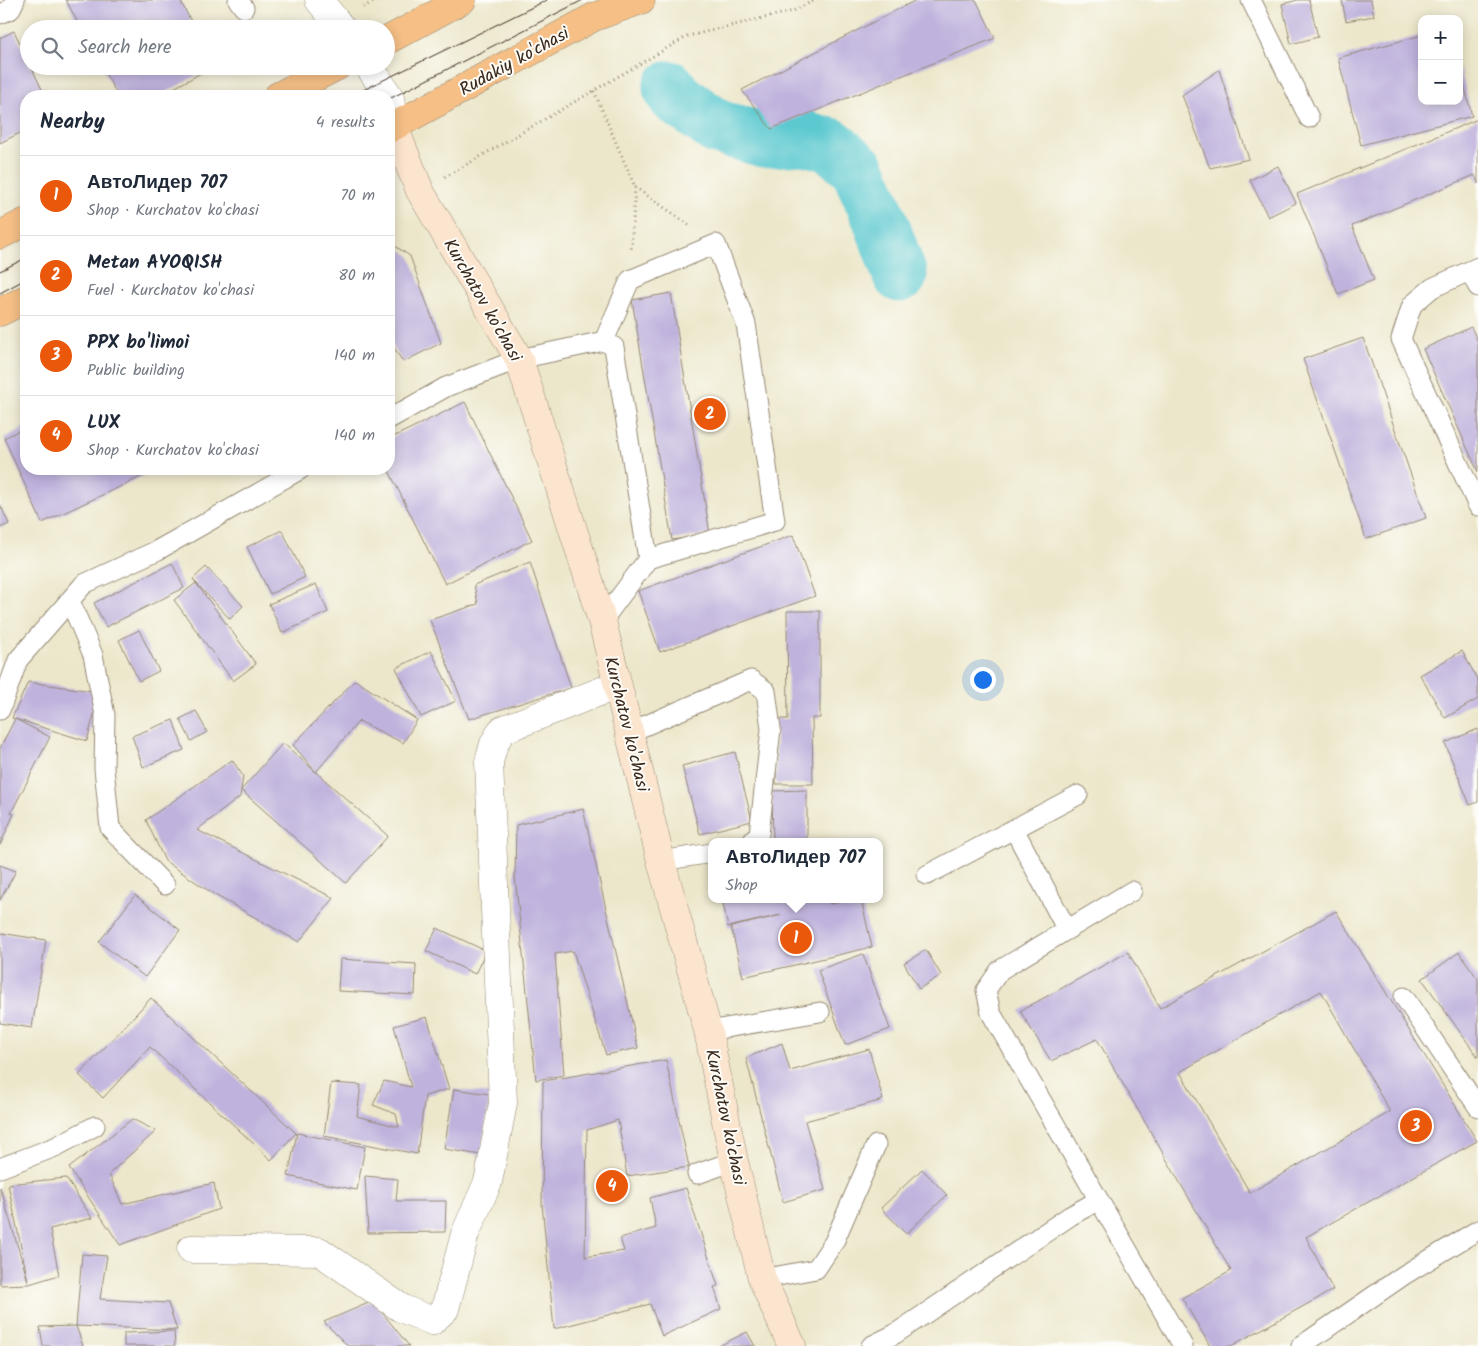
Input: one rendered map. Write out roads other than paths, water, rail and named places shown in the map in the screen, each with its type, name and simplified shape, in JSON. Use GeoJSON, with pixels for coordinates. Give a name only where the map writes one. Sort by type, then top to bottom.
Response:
{"type":"FeatureCollection","features":[{"type":"Feature","properties":{"kind":"main road"},"geometry":{"type":"LineString","coordinates":[[395,36],[462,0]]}},
{"type":"Feature","properties":{"kind":"main road","name":"Rudakiy ko'chasi"},"geometry":{"type":"LineString","coordinates":[[395,126],[594,17],[641,0]]}},
{"type":"Feature","properties":{"kind":"main road"},"geometry":{"type":"LineString","coordinates":[[290,90],[320,75]]}},
{"type":"Feature","properties":{"kind":"main road","name":"Kurchatov ko'chasi"},"geometry":{"type":"LineString","coordinates":[[395,135],[420,191],[519,359],[602,620],[628,733],[661,861],[708,1030],[734,1161],[762,1279],[792,1346]]}},
{"type":"Feature","properties":{"kind":"main road"},"geometry":{"type":"LineString","coordinates":[[0,235],[20,225]]}},
{"type":"Feature","properties":{"kind":"main road"},"geometry":{"type":"LineString","coordinates":[[0,312],[20,302]]}},
{"type":"Feature","properties":{"kind":"street"},"geometry":{"type":"LineString","coordinates":[[319,0],[335,20]]}},
{"type":"Feature","properties":{"kind":"street"},"geometry":{"type":"LineString","coordinates":[[375,75],[385,90]]}},
{"type":"Feature","properties":{"kind":"street"},"geometry":{"type":"LineString","coordinates":[[191,1249],[319,1251],[401,1308],[432,1320],[445,1309],[465,1234],[488,1182],[503,1104],[489,762],[494,744],[502,730],[618,685]]}},
{"type":"Feature","properties":{"kind":"lane"},"geometry":{"type":"LineString","coordinates":[[0,14],[10,10],[15,0]]}},
{"type":"Feature","properties":{"kind":"lane"},"geometry":{"type":"LineString","coordinates":[[1251,0],[1309,118]]}},
{"type":"Feature","properties":{"kind":"lane"},"geometry":{"type":"LineString","coordinates":[[602,620],[648,559],[775,521],[746,324],[716,244],[630,280],[604,341]]}},
{"type":"Feature","properties":{"kind":"lane"},"geometry":{"type":"LineString","coordinates":[[1475,275],[1432,288],[1412,305],[1401,339],[1478,506]]}},
{"type":"Feature","properties":{"kind":"lane"},"geometry":{"type":"LineString","coordinates":[[395,416],[446,387],[519,359],[604,341],[614,347],[648,559]]}},
{"type":"Feature","properties":{"kind":"lane"},"geometry":{"type":"LineString","coordinates":[[0,710],[18,660],[84,584],[158,550],[290,475]]}},
{"type":"Feature","properties":{"kind":"lane"},"geometry":{"type":"LineString","coordinates":[[70,601],[93,655],[106,715],[104,768],[110,828],[166,885]]}},
{"type":"Feature","properties":{"kind":"lane"},"geometry":{"type":"LineString","coordinates":[[628,733],[751,680],[766,691],[771,729],[760,834],[756,838]]}},
{"type":"Feature","properties":{"kind":"lane"},"geometry":{"type":"LineString","coordinates":[[928,875],[1078,795]]}},
{"type":"Feature","properties":{"kind":"lane"},"geometry":{"type":"LineString","coordinates":[[1014,829],[1067,930]]}},
{"type":"Feature","properties":{"kind":"lane"},"geometry":{"type":"LineString","coordinates":[[661,861],[708,854]]}},
{"type":"Feature","properties":{"kind":"lane"},"geometry":{"type":"LineString","coordinates":[[1132,891],[1000,970],[986,990],[991,1013],[1183,1346]]}},
{"type":"Feature","properties":{"kind":"lane"},"geometry":{"type":"LineString","coordinates":[[1404,997],[1478,1108]]}},
{"type":"Feature","properties":{"kind":"lane"},"geometry":{"type":"LineString","coordinates":[[708,1030],[820,1012]]}},
{"type":"Feature","properties":{"kind":"lane"},"geometry":{"type":"LineString","coordinates":[[0,1168],[55,1147],[95,1126]]}},
{"type":"Feature","properties":{"kind":"lane"},"geometry":{"type":"LineString","coordinates":[[762,1279],[816,1269],[834,1242],[876,1145]]}},
{"type":"Feature","properties":{"kind":"lane"},"geometry":{"type":"LineString","coordinates":[[697,1174],[734,1161]]}},
{"type":"Feature","properties":{"kind":"lane"},"geometry":{"type":"LineString","coordinates":[[870,1346],[895,1334],[1070,1216],[1098,1200]]}},
{"type":"Feature","properties":{"kind":"lane"},"geometry":{"type":"LineString","coordinates":[[1302,1346],[1404,1275],[1478,1230]]}},
{"type":"Feature","properties":{"kind":"waterway"},"geometry":{"type":"LineString","coordinates":[[670,88],[675,97],[717,127],[764,140],[804,138],[831,145],[858,169],[879,217],[900,275]]}},
{"type":"Feature","properties":{"kind":"tram line"},"geometry":{"type":"LineString","coordinates":[[395,74],[547,0]]}},
{"type":"Feature","properties":{"kind":"tram line"},"geometry":{"type":"LineString","coordinates":[[395,96],[583,0]]}},
{"type":"Feature","properties":{"kind":"tram line"},"geometry":{"type":"LineString","coordinates":[[363,90],[394,75]]}},
{"type":"Feature","properties":{"kind":"tram line"},"geometry":{"type":"LineString","coordinates":[[0,271],[20,261]]}},
{"type":"Feature","properties":{"kind":"tram line"},"geometry":{"type":"LineString","coordinates":[[0,293],[20,282]]}},
{"type":"Feature","properties":{"kind":"place","name":"Metan AYOQISH"},"geometry":{"type":"Point","coordinates":[710,414]}},
{"type":"Feature","properties":{"kind":"place","name":"АвтоЛидер 707"},"geometry":{"type":"Point","coordinates":[796,938]}},
{"type":"Feature","properties":{"kind":"place","name":"PPX bo'limoi"},"geometry":{"type":"Point","coordinates":[1416,1126]}},
{"type":"Feature","properties":{"kind":"place","name":"LUX"},"geometry":{"type":"Point","coordinates":[612,1186]}}]}
